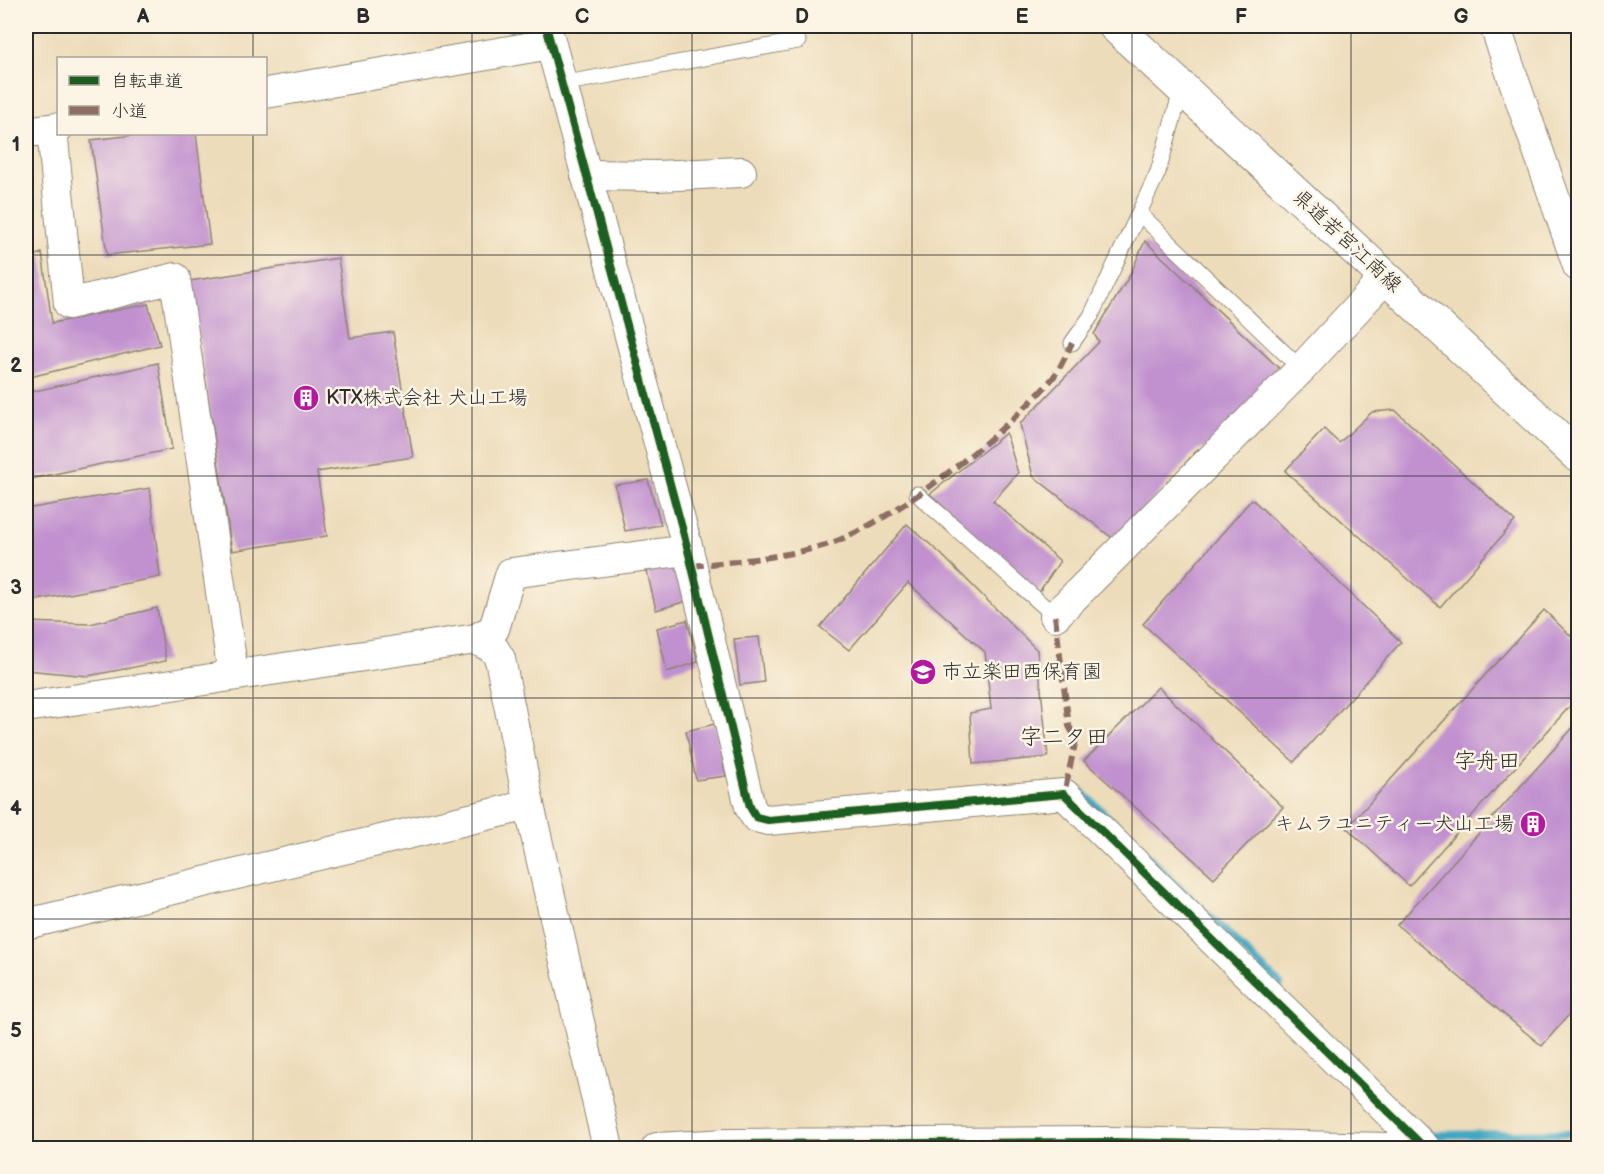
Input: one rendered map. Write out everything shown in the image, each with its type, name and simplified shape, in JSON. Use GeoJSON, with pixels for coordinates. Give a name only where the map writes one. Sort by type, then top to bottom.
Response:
{"type":"FeatureCollection","features":[{"type":"Feature","properties":{"kind":"main road","name":"県道若宮江南線"},"geometry":{"type":"LineString","coordinates":[[1115,26],[1578,453]]}},
{"type":"Feature","properties":{"kind":"street"},"geometry":{"type":"LineString","coordinates":[[1495,26],[1578,266]]}},
{"type":"Feature","properties":{"kind":"street"},"geometry":{"type":"LineString","coordinates":[[267,93],[548,35],[688,550],[750,807],[756,817],[768,820],[1064,794],[1425,1149]]}},
{"type":"Feature","properties":{"kind":"street"},"geometry":{"type":"LineString","coordinates":[[45,130],[69,304],[175,278],[233,674]]}},
{"type":"Feature","properties":{"kind":"street"},"geometry":{"type":"LineString","coordinates":[[586,175],[657,176],[741,172]]}},
{"type":"Feature","properties":{"kind":"street"},"geometry":{"type":"LineString","coordinates":[[1055,616],[1301,369],[1386,277]]}},
{"type":"Feature","properties":{"kind":"street"},"geometry":{"type":"LineString","coordinates":[[26,707],[476,639],[494,629],[510,573],[688,550]]}},
{"type":"Feature","properties":{"kind":"street"},"geometry":{"type":"LineString","coordinates":[[476,639],[494,649],[500,659],[529,805],[608,1149]]}},
{"type":"Feature","properties":{"kind":"street"},"geometry":{"type":"LineString","coordinates":[[26,924],[529,805]]}},
{"type":"Feature","properties":{"kind":"street"},"geometry":{"type":"LineString","coordinates":[[657,1149],[726,1144],[1111,1143],[1390,1149]]}},
{"type":"Feature","properties":{"kind":"lane"},"geometry":{"type":"LineString","coordinates":[[561,84],[798,41]]}},
{"type":"Feature","properties":{"kind":"lane"},"geometry":{"type":"LineString","coordinates":[[1072,343],[1091,316],[1140,214],[1158,172],[1182,88]]}},
{"type":"Feature","properties":{"kind":"lane"},"geometry":{"type":"LineString","coordinates":[[1140,214],[1301,369]]}},
{"type":"Feature","properties":{"kind":"lane"},"geometry":{"type":"LineString","coordinates":[[917,494],[1055,616]]}},
{"type":"Feature","properties":{"kind":"building"},"geometry":{"type":"Polygon","coordinates":[[[135,135],[196,135],[210,244],[107,255],[91,140],[135,135]]]}},
{"type":"Feature","properties":{"kind":"building"},"geometry":{"type":"Polygon","coordinates":[[[1145,241],[1282,371],[1218,449],[1198,449],[1116,541],[1033,476],[1020,424],[1099,342],[1094,334],[1130,275],[1145,241]]]}},
{"type":"Feature","properties":{"kind":"building"},"geometry":{"type":"Polygon","coordinates":[[[42,253],[52,323],[148,304],[160,345],[26,378],[26,258],[42,253]]]}},
{"type":"Feature","properties":{"kind":"building","name":"KTX株式会社 犬山工場"},"geometry":{"type":"Polygon","coordinates":[[[338,258],[350,338],[393,332],[413,457],[317,472],[327,536],[232,551],[190,281],[338,258]]]}},
{"type":"Feature","properties":{"kind":"building"},"geometry":{"type":"Polygon","coordinates":[[[158,363],[172,449],[26,480],[26,393],[158,363]]]}},
{"type":"Feature","properties":{"kind":"building"},"geometry":{"type":"Polygon","coordinates":[[[1395,410],[1515,521],[1440,607],[1285,471],[1324,429],[1339,443],[1372,412],[1395,410]]]}},
{"type":"Feature","properties":{"kind":"building"},"geometry":{"type":"Polygon","coordinates":[[[1006,433],[1018,473],[993,501],[1060,561],[1037,595],[930,494],[1006,433]]]}},
{"type":"Feature","properties":{"kind":"building"},"geometry":{"type":"Polygon","coordinates":[[[648,480],[661,525],[625,531],[615,485],[648,480]]]}},
{"type":"Feature","properties":{"kind":"building"},"geometry":{"type":"Polygon","coordinates":[[[150,488],[160,577],[26,602],[26,509],[150,488]]]}},
{"type":"Feature","properties":{"kind":"building"},"geometry":{"type":"Polygon","coordinates":[[[1252,499],[1401,642],[1294,762],[1143,624],[1252,499]]]}},
{"type":"Feature","properties":{"kind":"building"},"geometry":{"type":"Polygon","coordinates":[[[907,524],[941,554],[1037,650],[1048,757],[973,764],[970,713],[991,709],[985,652],[908,583],[849,650],[820,627],[907,524]]]}},
{"type":"Feature","properties":{"kind":"building"},"geometry":{"type":"Polygon","coordinates":[[[676,563],[687,601],[656,610],[647,571],[676,563]]]}},
{"type":"Feature","properties":{"kind":"building"},"geometry":{"type":"Polygon","coordinates":[[[157,608],[166,661],[88,676],[26,670],[26,622],[90,624],[157,608]]]}},
{"type":"Feature","properties":{"kind":"building"},"geometry":{"type":"Polygon","coordinates":[[[1544,610],[1578,643],[1578,697],[1409,886],[1347,828],[1544,610]]]}},
{"type":"Feature","properties":{"kind":"building"},"geometry":{"type":"Polygon","coordinates":[[[687,620],[698,662],[667,672],[657,628],[687,620]]]}},
{"type":"Feature","properties":{"kind":"building"},"geometry":{"type":"Polygon","coordinates":[[[759,637],[764,682],[740,685],[734,639],[759,637]]]}},
{"type":"Feature","properties":{"kind":"building"},"geometry":{"type":"Polygon","coordinates":[[[1158,687],[1283,807],[1214,878],[1084,761],[1158,687]]]}},
{"type":"Feature","properties":{"kind":"building","name":"キムラユニティー犬山工場"},"geometry":{"type":"Polygon","coordinates":[[[1578,722],[1578,1004],[1542,1046],[1397,925],[1578,722]]]}},
{"type":"Feature","properties":{"kind":"building"},"geometry":{"type":"Polygon","coordinates":[[[715,724],[726,776],[696,780],[686,731],[715,724]]]}},
{"type":"Feature","properties":{"kind":"waterway"},"geometry":{"type":"LineString","coordinates":[[1080,790],[1280,985]]}},
{"type":"Feature","properties":{"kind":"waterway"},"geometry":{"type":"LineString","coordinates":[[1425,1130],[1430,1135],[1578,1133]]}},
{"type":"Feature","properties":{"kind":"marked path"},"geometry":{"type":"LineString","coordinates":[[692,566],[757,559],[806,550],[848,536],[879,520],[945,475],[1007,424],[1052,379],[1072,343]]}},
{"type":"Feature","properties":{"kind":"marked path"},"geometry":{"type":"LineString","coordinates":[[1055,616],[1069,726],[1076,739],[1064,794]]}},
{"type":"Feature","properties":{"kind":"cycle path"},"geometry":{"type":"LineString","coordinates":[[546,26],[688,550],[750,807],[756,817],[768,820],[1064,794],[1425,1148]]}},
{"type":"Feature","properties":{"kind":"cycle path"},"geometry":{"type":"LineString","coordinates":[[657,1148],[726,1144],[1111,1142],[1390,1148]]}},
{"type":"Feature","properties":{"kind":"place","name":"KTX株式会社 犬山工場"},"geometry":{"type":"Point","coordinates":[306,398]}},
{"type":"Feature","properties":{"kind":"place","name":"市立楽田西保育園"},"geometry":{"type":"Point","coordinates":[923,672]}},
{"type":"Feature","properties":{"kind":"place","name":"キムラユニティー犬山工場"},"geometry":{"type":"Point","coordinates":[1533,824]}},
{"type":"Feature","properties":{"kind":"district","name":"字二タ田"},"geometry":{"type":"Point","coordinates":[1064,737]}},
{"type":"Feature","properties":{"kind":"district","name":"字舟田"},"geometry":{"type":"Point","coordinates":[1487,761]}}]}
